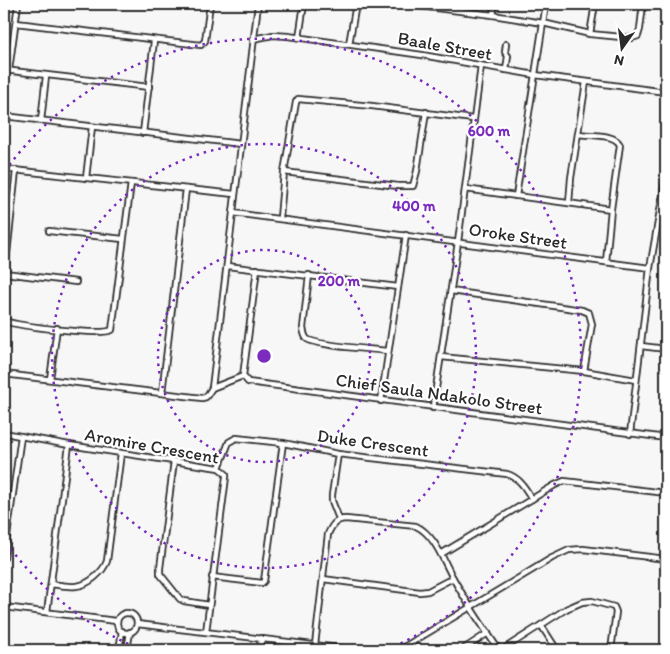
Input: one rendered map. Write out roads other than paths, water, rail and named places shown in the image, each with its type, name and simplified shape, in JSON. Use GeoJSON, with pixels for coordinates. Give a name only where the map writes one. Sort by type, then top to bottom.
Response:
{"type":"FeatureCollection","features":[{"type":"Feature","properties":{"kind":"street"},"geometry":{"type":"LineString","coordinates":[[18,4],[7,70],[149,87]]}},
{"type":"Feature","properties":{"kind":"street"},"geometry":{"type":"LineString","coordinates":[[16,23],[195,45],[203,44],[206,37],[210,4]]}},
{"type":"Feature","properties":{"kind":"street"},"geometry":{"type":"LineString","coordinates":[[4,374],[202,398],[208,394],[212,388],[258,4]]}},
{"type":"Feature","properties":{"kind":"street"},"geometry":{"type":"LineString","coordinates":[[299,38],[304,4]]}},
{"type":"Feature","properties":{"kind":"street"},"geometry":{"type":"LineString","coordinates":[[349,44],[356,4]]}},
{"type":"Feature","properties":{"kind":"street"},"geometry":{"type":"LineString","coordinates":[[404,4],[493,15],[543,23],[590,34],[632,38],[638,36],[643,4]]}},
{"type":"Feature","properties":{"kind":"street"},"geometry":{"type":"LineString","coordinates":[[493,15],[495,4]]}},
{"type":"Feature","properties":{"kind":"street"},"geometry":{"type":"LineString","coordinates":[[516,196],[546,4]]}},
{"type":"Feature","properties":{"kind":"street"},"geometry":{"type":"LineString","coordinates":[[590,34],[595,4]]}},
{"type":"Feature","properties":{"kind":"street","name":"Baale Street"},"geometry":{"type":"LineString","coordinates":[[253,38],[273,35],[349,44],[535,75],[666,92]]}},
{"type":"Feature","properties":{"kind":"street"},"geometry":{"type":"LineString","coordinates":[[143,133],[154,41]]}},
{"type":"Feature","properties":{"kind":"street"},"geometry":{"type":"LineString","coordinates":[[506,44],[505,52],[508,56],[506,70]]}},
{"type":"Feature","properties":{"kind":"street"},"geometry":{"type":"LineString","coordinates":[[433,408],[458,242],[481,66]]}},
{"type":"Feature","properties":{"kind":"street"},"geometry":{"type":"LineString","coordinates":[[41,121],[46,76]]}},
{"type":"Feature","properties":{"kind":"street"},"geometry":{"type":"LineString","coordinates":[[569,203],[570,178],[586,82]]}},
{"type":"Feature","properties":{"kind":"street"},"geometry":{"type":"LineString","coordinates":[[280,218],[289,134],[298,99],[426,112],[473,120]]}},
{"type":"Feature","properties":{"kind":"street"},"geometry":{"type":"LineString","coordinates":[[284,172],[398,186],[413,186],[417,172],[426,112]]}},
{"type":"Feature","properties":{"kind":"street"},"geometry":{"type":"LineString","coordinates":[[4,116],[241,144]]}},
{"type":"Feature","properties":{"kind":"street"},"geometry":{"type":"LineString","coordinates":[[86,178],[92,127]]}},
{"type":"Feature","properties":{"kind":"street"},"geometry":{"type":"LineString","coordinates":[[578,134],[612,138],[620,145],[606,262]]}},
{"type":"Feature","properties":{"kind":"street"},"geometry":{"type":"LineString","coordinates":[[4,169],[234,194]]}},
{"type":"Feature","properties":{"kind":"street"},"geometry":{"type":"LineString","coordinates":[[4,280],[16,171]]}},
{"type":"Feature","properties":{"kind":"street"},"geometry":{"type":"LineString","coordinates":[[630,434],[650,268],[666,176]]}},
{"type":"Feature","properties":{"kind":"street"},"geometry":{"type":"LineString","coordinates":[[4,321],[104,332],[112,330],[131,183]]}},
{"type":"Feature","properties":{"kind":"street"},"geometry":{"type":"LineString","coordinates":[[162,393],[186,189]]}},
{"type":"Feature","properties":{"kind":"street"},"geometry":{"type":"LineString","coordinates":[[465,189],[611,209]]}},
{"type":"Feature","properties":{"kind":"street","name":"Oroke Street"},"geometry":{"type":"LineString","coordinates":[[233,213],[650,268]]}},
{"type":"Feature","properties":{"kind":"street"},"geometry":{"type":"LineString","coordinates":[[49,231],[123,239]]}},
{"type":"Feature","properties":{"kind":"street"},"geometry":{"type":"LineString","coordinates":[[381,401],[406,235]]}},
{"type":"Feature","properties":{"kind":"street"},"geometry":{"type":"LineString","coordinates":[[227,266],[398,287]]}},
{"type":"Feature","properties":{"kind":"street"},"geometry":{"type":"LineString","coordinates":[[212,388],[243,376],[257,269]]}},
{"type":"Feature","properties":{"kind":"street"},"geometry":{"type":"LineString","coordinates":[[5,273],[76,282]]}},
{"type":"Feature","properties":{"kind":"street"},"geometry":{"type":"LineString","coordinates":[[309,275],[303,328],[304,336],[308,339],[328,344],[388,351]]}},
{"type":"Feature","properties":{"kind":"street"},"geometry":{"type":"LineString","coordinates":[[451,291],[582,310],[589,313],[592,318],[592,324],[584,371]]}},
{"type":"Feature","properties":{"kind":"street"},"geometry":{"type":"LineString","coordinates":[[50,379],[57,328]]}},
{"type":"Feature","properties":{"kind":"street"},"geometry":{"type":"LineString","coordinates":[[641,346],[666,349]]}},
{"type":"Feature","properties":{"kind":"street"},"geometry":{"type":"LineString","coordinates":[[441,357],[584,371],[636,380]]}},
{"type":"Feature","properties":{"kind":"street","name":"Chief Saula Ndakolo Street"},"geometry":{"type":"LineString","coordinates":[[243,376],[248,382],[666,438]]}},
{"type":"Feature","properties":{"kind":"street","name":"Aromire Crescent"},"geometry":{"type":"LineString","coordinates":[[4,433],[69,446],[219,468],[226,474],[206,632]]}},
{"type":"Feature","properties":{"kind":"street"},"geometry":{"type":"LineString","coordinates":[[4,558],[21,436]]}},
{"type":"Feature","properties":{"kind":"street","name":"Duke Crescent"},"geometry":{"type":"LineString","coordinates":[[219,468],[232,438],[283,443],[338,454],[507,474],[515,477],[521,483],[532,499]]}},
{"type":"Feature","properties":{"kind":"street"},"geometry":{"type":"LineString","coordinates":[[212,577],[262,583],[264,581],[283,443]]}},
{"type":"Feature","properties":{"kind":"street"},"geometry":{"type":"LineString","coordinates":[[48,612],[69,446]]}},
{"type":"Feature","properties":{"kind":"street"},"geometry":{"type":"LineString","coordinates":[[51,584],[77,586],[93,578],[105,566],[121,453]]}},
{"type":"Feature","properties":{"kind":"street"},"geometry":{"type":"LineString","coordinates":[[338,454],[332,501],[339,519]]}},
{"type":"Feature","properties":{"kind":"street"},"geometry":{"type":"LineString","coordinates":[[174,461],[160,574],[180,599],[209,604]]}},
{"type":"Feature","properties":{"kind":"street"},"geometry":{"type":"LineString","coordinates":[[441,554],[564,481],[666,494]]}},
{"type":"Feature","properties":{"kind":"street"},"geometry":{"type":"LineString","coordinates":[[339,519],[422,528],[441,554],[453,578],[500,650],[566,609],[582,602],[592,601],[614,606],[616,612],[611,650]]}},
{"type":"Feature","properties":{"kind":"street"},"geometry":{"type":"LineString","coordinates":[[315,645],[328,534],[332,526],[339,519]]}},
{"type":"Feature","properties":{"kind":"street"},"geometry":{"type":"LineString","coordinates":[[399,650],[472,608],[552,558],[569,550],[583,549],[666,559]]}},
{"type":"Feature","properties":{"kind":"street"},"geometry":{"type":"LineString","coordinates":[[323,579],[420,592],[428,591],[453,578]]}},
{"type":"Feature","properties":{"kind":"street"},"geometry":{"type":"LineString","coordinates":[[4,607],[116,621]]}},
{"type":"Feature","properties":{"kind":"street"},"geometry":{"type":"LineString","coordinates":[[128,612],[136,618],[137,624],[135,629],[130,632],[122,631],[116,621],[119,616],[128,612]]}},
{"type":"Feature","properties":{"kind":"street"},"geometry":{"type":"LineString","coordinates":[[137,624],[356,650]]}},
{"type":"Feature","properties":{"kind":"street"},"geometry":{"type":"LineString","coordinates":[[541,625],[557,650]]}},
{"type":"Feature","properties":{"kind":"street"},"geometry":{"type":"LineString","coordinates":[[119,650],[122,631]]}},
{"type":"Feature","properties":{"kind":"street"},"geometry":{"type":"LineString","coordinates":[[127,650],[130,632]]}},
{"type":"Feature","properties":{"kind":"street"},"geometry":{"type":"LineString","coordinates":[[462,650],[488,633]]}},
{"type":"Feature","properties":{"kind":"street"},"geometry":{"type":"LineString","coordinates":[[260,650],[261,638]]}}]}
